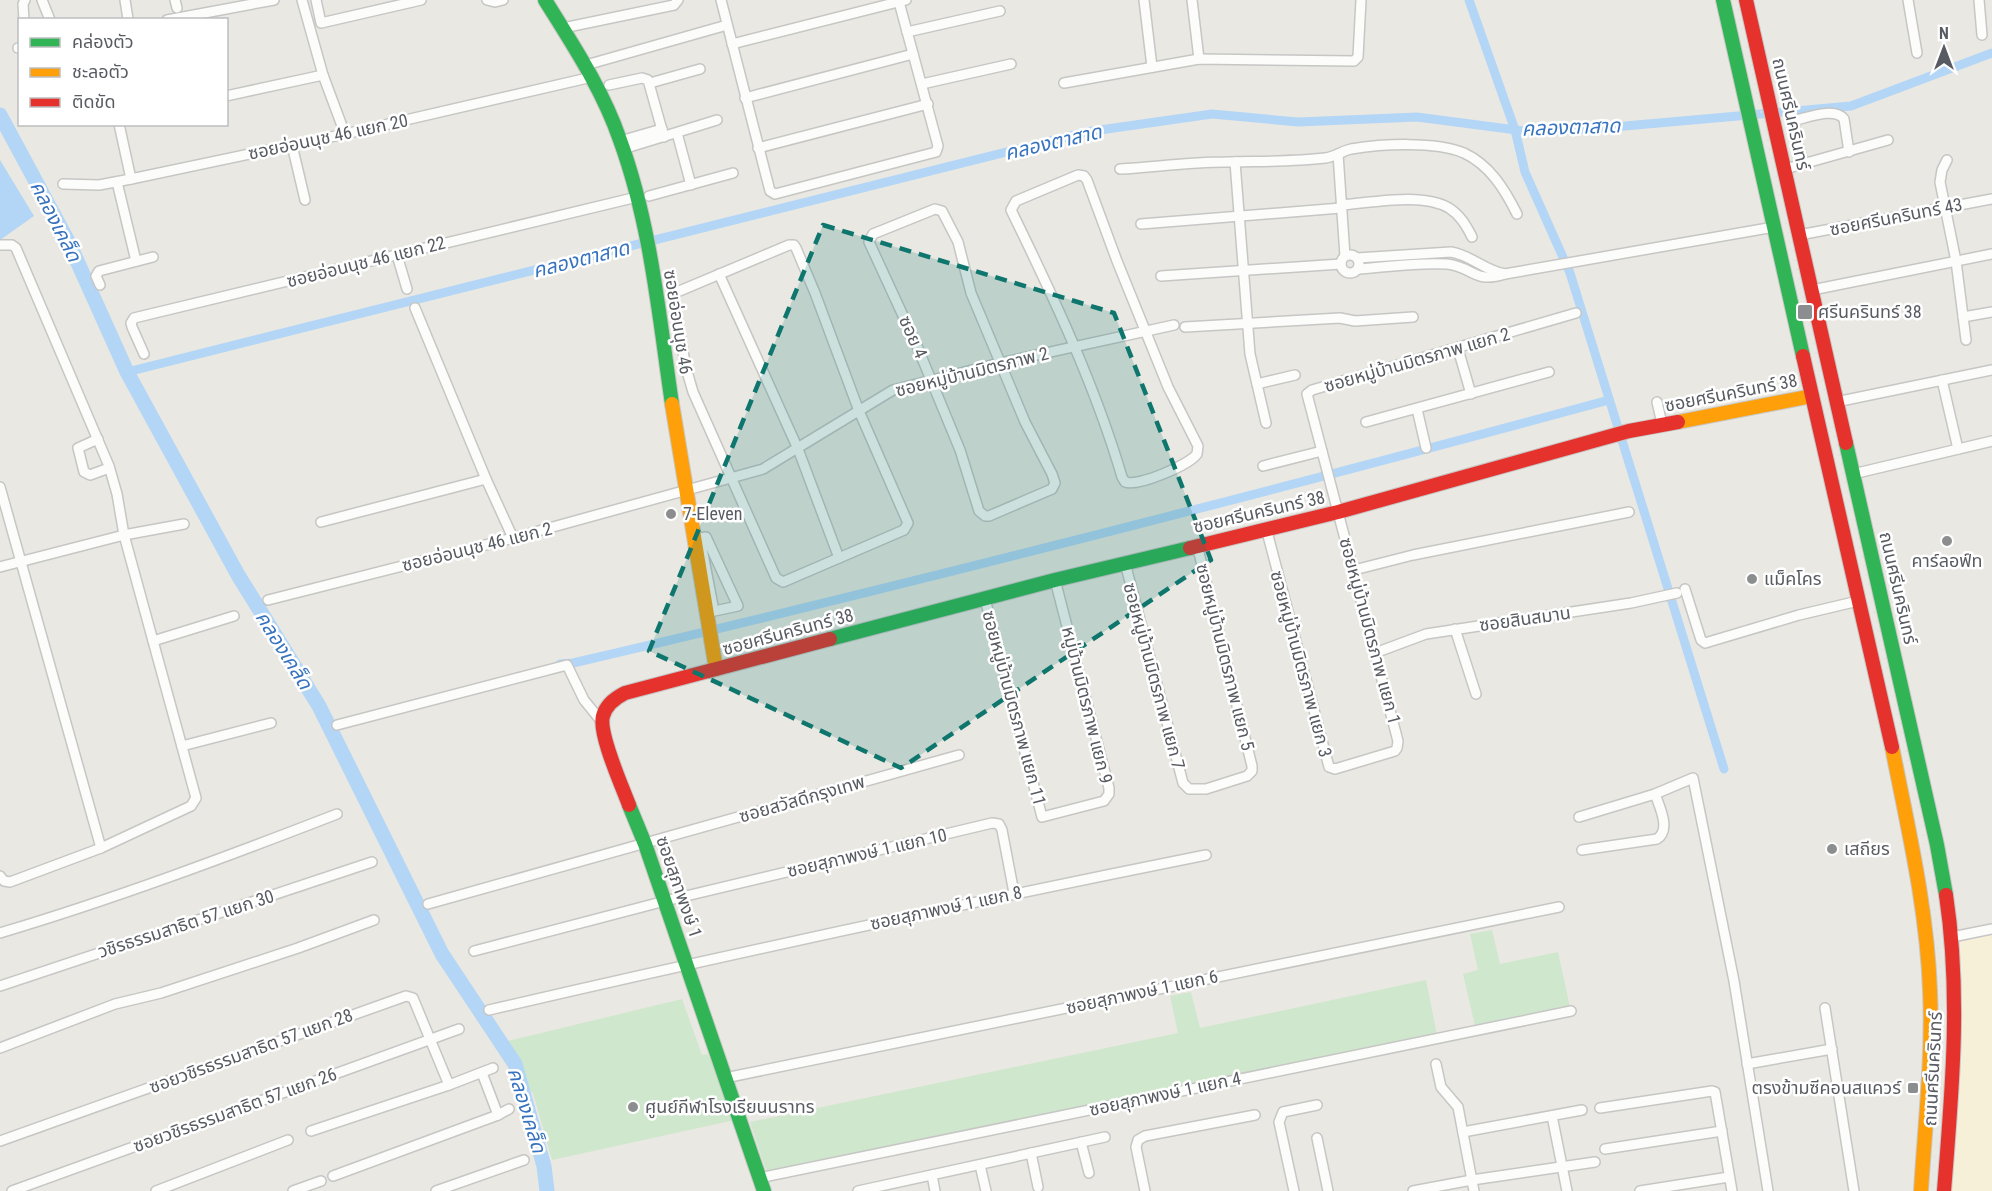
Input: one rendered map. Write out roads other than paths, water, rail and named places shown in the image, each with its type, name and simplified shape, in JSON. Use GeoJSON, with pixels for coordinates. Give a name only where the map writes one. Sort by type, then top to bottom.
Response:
{"type":"FeatureCollection","features":[{"type":"Feature","properties":{"kind":"street"},"geometry":{"type":"LineString","coordinates":[[24,18],[25,0]]}},
{"type":"Feature","properties":{"kind":"street"},"geometry":{"type":"LineString","coordinates":[[42,0],[49,18]]}},
{"type":"Feature","properties":{"kind":"street"},"geometry":{"type":"LineString","coordinates":[[124,0],[128,18]]}},
{"type":"Feature","properties":{"kind":"street"},"geometry":{"type":"LineString","coordinates":[[174,13],[274,0]]}},
{"type":"Feature","properties":{"kind":"street"},"geometry":{"type":"LineString","coordinates":[[302,0],[323,75],[345,134]]}},
{"type":"Feature","properties":{"kind":"street"},"geometry":{"type":"LineString","coordinates":[[316,0],[321,23],[421,0]]}},
{"type":"Feature","properties":{"kind":"street"},"geometry":{"type":"LineString","coordinates":[[372,0],[375,10]]}},
{"type":"Feature","properties":{"kind":"street"},"geometry":{"type":"LineString","coordinates":[[487,0],[495,2],[502,0]]}},
{"type":"Feature","properties":{"kind":"street","name":"ซอยอ่อนนุช 46"},"geometry":{"type":"LineString","coordinates":[[545,0],[589,71],[643,196],[644,225],[685,492],[709,615],[716,669]]}},
{"type":"Feature","properties":{"kind":"street"},"geometry":{"type":"LineString","coordinates":[[563,28],[674,5],[678,0]]}},
{"type":"Feature","properties":{"kind":"street"},"geometry":{"type":"LineString","coordinates":[[721,0],[745,98],[758,148],[772,194],[936,152],[938,146],[907,32],[903,1],[732,44]]}},
{"type":"Feature","properties":{"kind":"street"},"geometry":{"type":"LineString","coordinates":[[1144,0],[1152,67]]}},
{"type":"Feature","properties":{"kind":"street"},"geometry":{"type":"LineString","coordinates":[[1192,0],[1199,59]]}},
{"type":"Feature","properties":{"kind":"street"},"geometry":{"type":"LineString","coordinates":[[1064,83],[1199,59],[1354,61],[1358,57],[1360,0]]}},
{"type":"Feature","properties":{"kind":"street","name":"ถนนศรีนครินทร์"},"geometry":{"type":"LineString","coordinates":[[1723,0],[1893,754],[1912,850],[1925,933],[1930,992],[1921,1191]]}},
{"type":"Feature","properties":{"kind":"street","name":"ถนนศรีนครินทร์"},"geometry":{"type":"LineString","coordinates":[[1746,0],[1937,845],[1952,937],[1954,982],[1954,1055],[1944,1191]]}},
{"type":"Feature","properties":{"kind":"street"},"geometry":{"type":"LineString","coordinates":[[1908,0],[1917,53]]}},
{"type":"Feature","properties":{"kind":"street"},"geometry":{"type":"LineString","coordinates":[[1978,0],[1982,35]]}},
{"type":"Feature","properties":{"kind":"street"},"geometry":{"type":"LineString","coordinates":[[907,32],[1000,11]]}},
{"type":"Feature","properties":{"kind":"street","name":"ซอยอ่อนนุช 46 แยก 20"},"geometry":{"type":"LineString","coordinates":[[63,184],[117,182],[345,134],[589,71],[727,25]]}},
{"type":"Feature","properties":{"kind":"street"},"geometry":{"type":"LineString","coordinates":[[745,98],[914,54]]}},
{"type":"Feature","properties":{"kind":"street"},"geometry":{"type":"LineString","coordinates":[[922,84],[1011,64]]}},
{"type":"Feature","properties":{"kind":"street"},"geometry":{"type":"LineString","coordinates":[[650,83],[700,69]]}},
{"type":"Feature","properties":{"kind":"street"},"geometry":{"type":"LineString","coordinates":[[228,96],[323,75]]}},
{"type":"Feature","properties":{"kind":"street"},"geometry":{"type":"LineString","coordinates":[[609,85],[646,78],[650,83],[663,133]]}},
{"type":"Feature","properties":{"kind":"street"},"geometry":{"type":"LineString","coordinates":[[758,148],[928,104]]}},
{"type":"Feature","properties":{"kind":"street"},"geometry":{"type":"LineString","coordinates":[[1804,165],[1794,131],[1796,120],[1834,113],[1841,114],[1844,119],[1849,152]]}},
{"type":"Feature","properties":{"kind":"street"},"geometry":{"type":"LineString","coordinates":[[622,145],[663,133],[677,133],[717,120]]}},
{"type":"Feature","properties":{"kind":"street"},"geometry":{"type":"LineString","coordinates":[[119,126],[131,179]]}},
{"type":"Feature","properties":{"kind":"street"},"geometry":{"type":"LineString","coordinates":[[677,133],[691,185]]}},
{"type":"Feature","properties":{"kind":"street"},"geometry":{"type":"LineString","coordinates":[[1785,168],[1804,165],[1888,140]]}},
{"type":"Feature","properties":{"kind":"street"},"geometry":{"type":"LineString","coordinates":[[1120,169],[1326,158],[1351,149],[1411,144],[1459,152],[1482,165],[1497,179],[1517,214]]}},
{"type":"Feature","properties":{"kind":"street"},"geometry":{"type":"LineString","coordinates":[[292,145],[305,200]]}},
{"type":"Feature","properties":{"kind":"street"},"geometry":{"type":"LineString","coordinates":[[1338,154],[1343,260],[1348,272],[1351,273],[1358,269],[1446,264],[1462,268],[1485,279],[1774,227]]}},
{"type":"Feature","properties":{"kind":"street"},"geometry":{"type":"LineString","coordinates":[[1947,160],[1940,176],[1956,261],[1966,340]]}},
{"type":"Feature","properties":{"kind":"street"},"geometry":{"type":"LineString","coordinates":[[1234,162],[1250,354],[1266,423]]}},
{"type":"Feature","properties":{"kind":"street","name":"ซอยอ่อนนุช 46 แยก 22"},"geometry":{"type":"LineString","coordinates":[[144,354],[131,323],[134,318],[691,185],[732,173]]}},
{"type":"Feature","properties":{"kind":"street"},"geometry":{"type":"LineString","coordinates":[[1078,175],[1084,176],[1087,180],[1168,387],[1195,440],[1198,450],[1191,460],[1146,481],[1134,484],[1125,482],[1106,424],[1073,348],[1048,286],[1011,210],[1016,201],[1078,175]]}},
{"type":"Feature","properties":{"kind":"street"},"geometry":{"type":"LineString","coordinates":[[117,182],[136,261]]}},
{"type":"Feature","properties":{"kind":"street","name":"ซอยศรีนครินทร์ 43"},"geometry":{"type":"LineString","coordinates":[[1799,235],[1992,199]]}},
{"type":"Feature","properties":{"kind":"street"},"geometry":{"type":"LineString","coordinates":[[1141,224],[1395,201],[1424,201],[1447,207],[1459,216],[1472,237]]}},
{"type":"Feature","properties":{"kind":"street","name":"ซอย 4"},"geometry":{"type":"LineString","coordinates":[[935,208],[942,211],[958,242],[972,293],[1000,363],[1025,422],[1050,467],[1055,483],[1052,489],[985,516],[980,511],[960,450],[907,323],[870,248],[869,239],[873,234],[935,208]]}},
{"type":"Feature","properties":{"kind":"street"},"geometry":{"type":"LineString","coordinates":[[0,244],[12,245],[16,248],[109,468],[117,494],[124,535],[196,798],[191,806],[101,848],[10,882],[4,881],[0,876]]}},
{"type":"Feature","properties":{"kind":"street"},"geometry":{"type":"LineString","coordinates":[[789,245],[794,245],[815,293],[859,411],[908,523],[904,530],[789,580],[779,581],[730,477],[691,384],[674,300],[675,293],[789,245]]}},
{"type":"Feature","properties":{"kind":"street"},"geometry":{"type":"LineString","coordinates":[[1161,276],[1343,260],[1352,255],[1357,258],[1451,252],[1463,254],[1492,271],[1505,274]]}},
{"type":"Feature","properties":{"kind":"street"},"geometry":{"type":"LineString","coordinates":[[1812,290],[1992,254]]}},
{"type":"Feature","properties":{"kind":"street"},"geometry":{"type":"LineString","coordinates":[[397,255],[407,289]]}},
{"type":"Feature","properties":{"kind":"street"},"geometry":{"type":"LineString","coordinates":[[100,285],[96,276],[99,271],[153,257]]}},
{"type":"Feature","properties":{"kind":"street"},"geometry":{"type":"LineString","coordinates":[[1357,258],[1358,269]]}},
{"type":"Feature","properties":{"kind":"street"},"geometry":{"type":"LineString","coordinates":[[719,274],[798,449],[839,558]]}},
{"type":"Feature","properties":{"kind":"street"},"geometry":{"type":"LineString","coordinates":[[415,308],[513,538]]}},
{"type":"Feature","properties":{"kind":"street"},"geometry":{"type":"LineString","coordinates":[[1963,317],[1992,312]]}},
{"type":"Feature","properties":{"kind":"street","name":"ซอยหมู่บ้านมิตรภาพ แยก 2"},"geometry":{"type":"LineString","coordinates":[[1338,512],[1307,398],[1308,392],[1576,313]]}},
{"type":"Feature","properties":{"kind":"street"},"geometry":{"type":"LineString","coordinates":[[1185,327],[1340,318],[1355,321],[1413,317]]}},
{"type":"Feature","properties":{"kind":"street","name":"ซอยหมู่บ้านมิตรภาพ 2"},"geometry":{"type":"LineString","coordinates":[[685,492],[763,469],[859,411],[884,393],[1000,363],[1174,325]]}},
{"type":"Feature","properties":{"kind":"street"},"geometry":{"type":"LineString","coordinates":[[1458,349],[1471,394]]}},
{"type":"Feature","properties":{"kind":"street"},"geometry":{"type":"LineString","coordinates":[[1836,402],[1992,370]]}},
{"type":"Feature","properties":{"kind":"street"},"geometry":{"type":"LineString","coordinates":[[1366,422],[1549,372]]}},
{"type":"Feature","properties":{"kind":"street"},"geometry":{"type":"LineString","coordinates":[[1257,384],[1295,375]]}},
{"type":"Feature","properties":{"kind":"street"},"geometry":{"type":"LineString","coordinates":[[1942,380],[1958,449]]}},
{"type":"Feature","properties":{"kind":"street","name":"ซอยศรีนครินทร์ 38"},"geometry":{"type":"LineString","coordinates":[[716,669],[1055,580],[1338,512],[1629,431],[1812,396]]}},
{"type":"Feature","properties":{"kind":"street"},"geometry":{"type":"LineString","coordinates":[[1657,402],[1662,424]]}},
{"type":"Feature","properties":{"kind":"street"},"geometry":{"type":"LineString","coordinates":[[1417,409],[1426,448]]}},
{"type":"Feature","properties":{"kind":"street"},"geometry":{"type":"LineString","coordinates":[[98,439],[78,448],[84,472],[90,474],[109,468]]}},
{"type":"Feature","properties":{"kind":"street"},"geometry":{"type":"LineString","coordinates":[[1853,474],[1992,441]]}},
{"type":"Feature","properties":{"kind":"street"},"geometry":{"type":"LineString","coordinates":[[1263,466],[1322,451]]}},
{"type":"Feature","properties":{"kind":"street"},"geometry":{"type":"LineString","coordinates":[[321,522],[486,479]]}},
{"type":"Feature","properties":{"kind":"street"},"geometry":{"type":"LineString","coordinates":[[0,487],[101,848]]}},
{"type":"Feature","properties":{"kind":"street","name":"ซอยอ่อนนุช 46 แยก 2"},"geometry":{"type":"LineString","coordinates":[[268,600],[685,492]]}},
{"type":"Feature","properties":{"kind":"street","name":"ซอยหมู่บ้านมิตรภาพ แยก 1"},"geometry":{"type":"LineString","coordinates":[[1338,512],[1398,745],[1395,751],[1361,762]]}},
{"type":"Feature","properties":{"kind":"street"},"geometry":{"type":"LineString","coordinates":[[1354,570],[1413,555],[1629,512]]}},
{"type":"Feature","properties":{"kind":"street"},"geometry":{"type":"LineString","coordinates":[[0,567],[124,535],[184,524]]}},
{"type":"Feature","properties":{"kind":"street","name":"ซอยหมู่บ้านมิตรภาพ แยก 3"},"geometry":{"type":"LineString","coordinates":[[1266,528],[1327,764],[1331,769],[1335,769],[1361,762]]}},
{"type":"Feature","properties":{"kind":"street"},"geometry":{"type":"LineString","coordinates":[[706,537],[738,606],[709,615],[700,538],[706,537]]}},
{"type":"Feature","properties":{"kind":"street","name":"ซอยหมู่บ้านมิตรภาพ แยก 5"},"geometry":{"type":"LineString","coordinates":[[1197,545],[1252,766],[1252,771],[1247,776],[1221,784]]}},
{"type":"Feature","properties":{"kind":"street","name":"ซอยหมู่บ้านมิตรภาพ แยก 7"},"geometry":{"type":"LineString","coordinates":[[1125,563],[1183,783],[1185,787],[1195,790],[1221,784]]}},
{"type":"Feature","properties":{"kind":"street","name":"หมู่บ้านมิตรภาพ แยก 9"},"geometry":{"type":"LineString","coordinates":[[1042,817],[1104,801],[1109,794],[1055,580]]}},
{"type":"Feature","properties":{"kind":"street","name":"ซอยสินสมาน"},"geometry":{"type":"LineString","coordinates":[[1376,653],[1417,636],[1663,597],[1681,591],[1701,640],[1705,643],[1858,601]]}},
{"type":"Feature","properties":{"kind":"street","name":"ซอยหมู่บ้านมิตรภาพ แยก 11"},"geometry":{"type":"LineString","coordinates":[[985,598],[1042,817]]}},
{"type":"Feature","properties":{"kind":"street"},"geometry":{"type":"LineString","coordinates":[[153,641],[234,616]]}},
{"type":"Feature","properties":{"kind":"street"},"geometry":{"type":"LineString","coordinates":[[1455,629],[1476,693]]}},
{"type":"Feature","properties":{"kind":"street"},"geometry":{"type":"LineString","coordinates":[[337,725],[567,666],[584,700],[601,721],[606,708],[624,693],[716,669]]}},
{"type":"Feature","properties":{"kind":"street","name":"ซอยสุภาพงษ์ 1"},"geometry":{"type":"LineString","coordinates":[[601,721],[611,756],[645,844],[762,1184]]}},
{"type":"Feature","properties":{"kind":"street"},"geometry":{"type":"LineString","coordinates":[[182,746],[271,723]]}},
{"type":"Feature","properties":{"kind":"street","name":"ซอยสวัสดีกรุงเทพ"},"geometry":{"type":"LineString","coordinates":[[428,904],[959,755]]}},
{"type":"Feature","properties":{"kind":"street"},"geometry":{"type":"LineString","coordinates":[[1579,817],[1655,794],[1693,778],[1734,981],[1768,1191]]}},
{"type":"Feature","properties":{"kind":"street"},"geometry":{"type":"LineString","coordinates":[[1582,850],[1657,840],[1665,829],[1655,794]]}},
{"type":"Feature","properties":{"kind":"street"},"geometry":{"type":"LineString","coordinates":[[0,933],[78,910],[338,813]]}},
{"type":"Feature","properties":{"kind":"street","name":"ซอยสุภาพงษ์ 1 แยก 10"},"geometry":{"type":"LineString","coordinates":[[474,951],[665,901],[992,823],[999,824],[1002,830],[1014,893]]}},
{"type":"Feature","properties":{"kind":"street","name":"ซอยสุภาพงษ์ 1 แยก 8"},"geometry":{"type":"LineString","coordinates":[[489,1010],[686,964],[1014,893],[1206,855]]}},
{"type":"Feature","properties":{"kind":"street","name":"วชิรธรรมสาธิต 57 แยก 30"},"geometry":{"type":"LineString","coordinates":[[0,986],[372,862]]}},
{"type":"Feature","properties":{"kind":"street","name":"ซอยสุภาพงษ์ 1 แยก 6"},"geometry":{"type":"LineString","coordinates":[[725,1078],[1559,907]]}},
{"type":"Feature","properties":{"kind":"street"},"geometry":{"type":"LineString","coordinates":[[0,1048],[115,1004],[161,993],[298,948],[374,920]]}},
{"type":"Feature","properties":{"kind":"street"},"geometry":{"type":"LineString","coordinates":[[1952,937],[1992,929]]}},
{"type":"Feature","properties":{"kind":"street","name":"ซอยวชิรธรรมสาธิต 57 แยก 28"},"geometry":{"type":"LineString","coordinates":[[0,1141],[406,996],[413,998],[449,1085]]}},
{"type":"Feature","properties":{"kind":"street"},"geometry":{"type":"LineString","coordinates":[[1825,1008],[1854,1191]]}},
{"type":"Feature","properties":{"kind":"street","name":"ซอยสุภาพงษ์ 1 แยก 4"},"geometry":{"type":"LineString","coordinates":[[762,1184],[1571,1011]]}},
{"type":"Feature","properties":{"kind":"street","name":"ซอยวชิรธรรมสาธิต 57 แยก 26"},"geometry":{"type":"LineString","coordinates":[[12,1191],[459,1029]]}},
{"type":"Feature","properties":{"kind":"street"},"geometry":{"type":"LineString","coordinates":[[1747,1064],[1832,1049]]}},
{"type":"Feature","properties":{"kind":"street"},"geometry":{"type":"LineString","coordinates":[[1436,1064],[1441,1087],[1458,1107],[1474,1191]]}},
{"type":"Feature","properties":{"kind":"street"},"geometry":{"type":"LineString","coordinates":[[311,1131],[493,1068]]}},
{"type":"Feature","properties":{"kind":"street"},"geometry":{"type":"LineString","coordinates":[[482,1073],[498,1115]]}},
{"type":"Feature","properties":{"kind":"street"},"geometry":{"type":"LineString","coordinates":[[1600,1108],[1712,1091],[1717,1096],[1732,1191]]}},
{"type":"Feature","properties":{"kind":"street"},"geometry":{"type":"LineString","coordinates":[[1294,1191],[1279,1122],[1280,1116],[1283,1112],[1317,1105]]}},
{"type":"Feature","properties":{"kind":"street"},"geometry":{"type":"LineString","coordinates":[[333,1176],[509,1109]]}},
{"type":"Feature","properties":{"kind":"street"},"geometry":{"type":"LineString","coordinates":[[1463,1132],[1582,1110]]}},
{"type":"Feature","properties":{"kind":"street"},"geometry":{"type":"LineString","coordinates":[[1145,1191],[1136,1147],[1138,1140],[1145,1136],[1255,1114]]}},
{"type":"Feature","properties":{"kind":"street"},"geometry":{"type":"LineString","coordinates":[[1551,1116],[1567,1191]]}},
{"type":"Feature","properties":{"kind":"street"},"geometry":{"type":"LineString","coordinates":[[1605,1149],[1722,1131]]}},
{"type":"Feature","properties":{"kind":"street"},"geometry":{"type":"LineString","coordinates":[[858,1191],[883,1188],[1105,1137]]}},
{"type":"Feature","properties":{"kind":"street"},"geometry":{"type":"LineString","coordinates":[[1317,1138],[1328,1191]]}},
{"type":"Feature","properties":{"kind":"street"},"geometry":{"type":"LineString","coordinates":[[156,1191],[174,1188],[288,1140]]}},
{"type":"Feature","properties":{"kind":"street"},"geometry":{"type":"LineString","coordinates":[[1081,1142],[1089,1173]]}},
{"type":"Feature","properties":{"kind":"street"},"geometry":{"type":"LineString","coordinates":[[1031,1153],[1038,1187]]}},
{"type":"Feature","properties":{"kind":"street"},"geometry":{"type":"LineString","coordinates":[[436,1191],[524,1160]]}},
{"type":"Feature","properties":{"kind":"street"},"geometry":{"type":"LineString","coordinates":[[1413,1191],[1595,1162]]}},
{"type":"Feature","properties":{"kind":"street"},"geometry":{"type":"LineString","coordinates":[[980,1165],[986,1191]]}},
{"type":"Feature","properties":{"kind":"street"},"geometry":{"type":"LineString","coordinates":[[932,1175],[935,1191]]}},
{"type":"Feature","properties":{"kind":"street"},"geometry":{"type":"LineString","coordinates":[[1640,1191],[1729,1177]]}},
{"type":"Feature","properties":{"kind":"street"},"geometry":{"type":"LineString","coordinates":[[293,1191],[321,1181]]}},
{"type":"Feature","properties":{"kind":"water"},"geometry":{"type":"Polygon","coordinates":[[[0,160],[34,216],[0,240],[0,160]]]}},
{"type":"Feature","properties":{"kind":"waterway"},"geometry":{"type":"LineString","coordinates":[[1469,0],[1515,130],[1525,172],[1570,273],[1724,769]]}},
{"type":"Feature","properties":{"kind":"waterway","name":"คลองตาสาด"},"geometry":{"type":"LineString","coordinates":[[127,372],[1086,132],[1212,114],[1298,122],[1417,117],[1532,132],[1591,129],[1851,106],[1992,53]]}},
{"type":"Feature","properties":{"kind":"waterway","name":"คลองเคล็ด"},"geometry":{"type":"LineString","coordinates":[[0,115],[69,243],[127,372],[238,575],[319,706],[442,954],[515,1064],[544,1166],[547,1191]]}},
{"type":"Feature","properties":{"kind":"waterway"},"geometry":{"type":"LineString","coordinates":[[560,664],[573,663],[963,569],[1609,400]]}},
{"type":"Feature","properties":{"kind":"railway"},"geometry":{"type":"LineString","coordinates":[[1736,0],[1921,818],[1933,893],[1942,1018],[1932,1191]]}},
{"type":"Feature","properties":{"kind":"place","name":"ศรีนครินทร์ 38"},"geometry":{"type":"Point","coordinates":[1805,312]}},
{"type":"Feature","properties":{"kind":"place","name":"7-Eleven"},"geometry":{"type":"Point","coordinates":[671,514]}},
{"type":"Feature","properties":{"kind":"place","name":"คาร์ลอฟ์ท"},"geometry":{"type":"Point","coordinates":[1947,541]}},
{"type":"Feature","properties":{"kind":"place","name":"แม็คโคร"},"geometry":{"type":"Point","coordinates":[1752,579]}},
{"type":"Feature","properties":{"kind":"place","name":"เสถียร"},"geometry":{"type":"Point","coordinates":[1832,849]}},
{"type":"Feature","properties":{"kind":"place","name":"ตรงข้ามซีคอนสแควร์"},"geometry":{"type":"Point","coordinates":[1913,1088]}},
{"type":"Feature","properties":{"kind":"place","name":"ศูนย์กีฬาโรงเรียนนราทร"},"geometry":{"type":"Point","coordinates":[633,1107]}}]}
